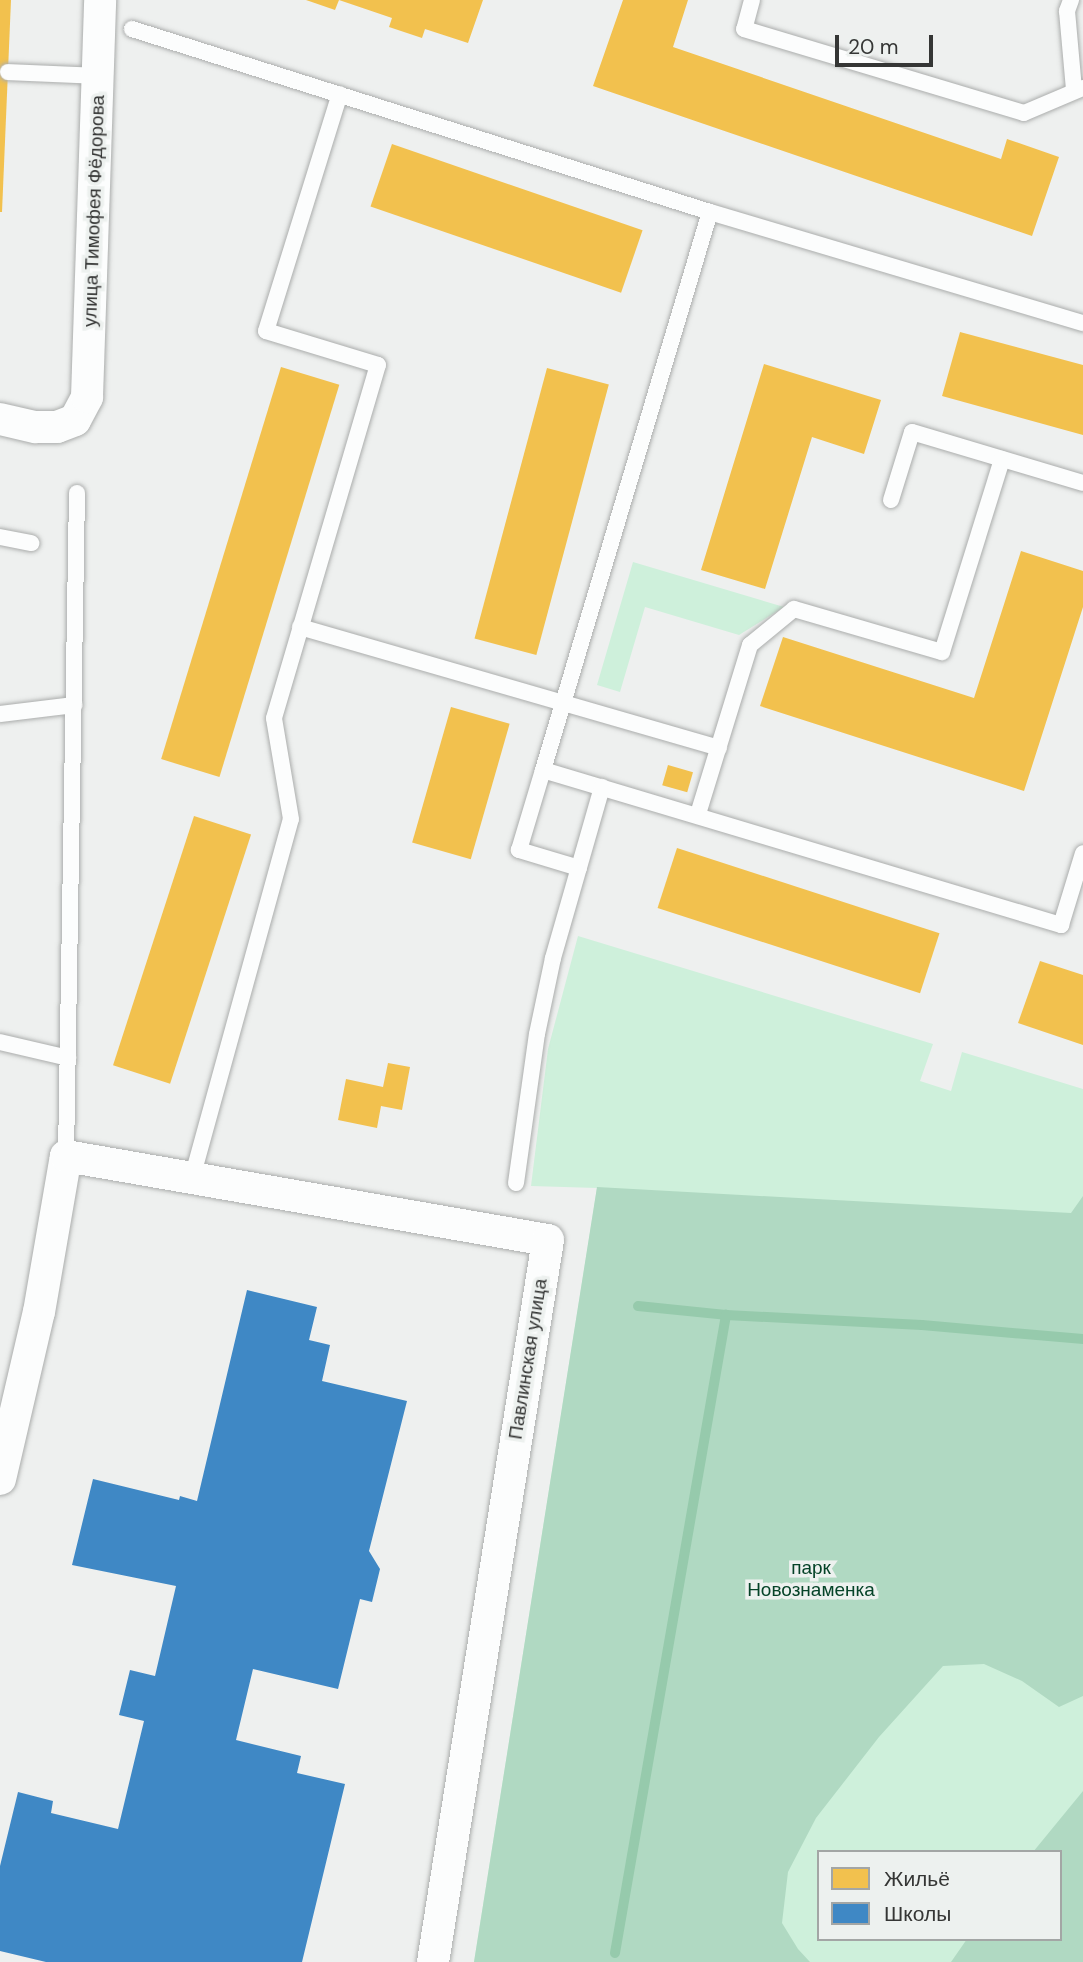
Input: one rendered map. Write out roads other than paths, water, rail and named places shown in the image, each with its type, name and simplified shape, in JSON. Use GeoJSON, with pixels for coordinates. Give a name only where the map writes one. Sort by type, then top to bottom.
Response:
{"type":"FeatureCollection","features":[{"type":"Feature","properties":{"kind":"street","name":"улица Тимофея Фёдорова"},"geometry":{"type":"LineString","coordinates":[[0,419],[36,427],[57,427],[75,420],[88,397],[100,0]]}},
{"type":"Feature","properties":{"kind":"street","name":"Павлинская улица"},"geometry":{"type":"LineString","coordinates":[[66,1156],[548,1240],[433,1962]]}},
{"type":"Feature","properties":{"kind":"street"},"geometry":{"type":"LineString","coordinates":[[0,1479],[39,1312],[66,1156]]}},
{"type":"Feature","properties":{"kind":"lane"},"geometry":{"type":"LineString","coordinates":[[752,0],[744,29],[1024,113],[1078,89],[1067,11],[1071,0]]}},
{"type":"Feature","properties":{"kind":"lane"},"geometry":{"type":"LineString","coordinates":[[132,29],[710,212],[1083,323]]}},
{"type":"Feature","properties":{"kind":"lane"},"geometry":{"type":"LineString","coordinates":[[8,72],[98,76]]}},
{"type":"Feature","properties":{"kind":"lane"},"geometry":{"type":"LineString","coordinates":[[192,1178],[291,819],[274,718],[378,365],[266,331],[340,94]]}},
{"type":"Feature","properties":{"kind":"lane"},"geometry":{"type":"LineString","coordinates":[[579,868],[519,850],[710,212]]}},
{"type":"Feature","properties":{"kind":"lane"},"geometry":{"type":"LineString","coordinates":[[891,500],[912,432],[1083,483]]}},
{"type":"Feature","properties":{"kind":"lane"},"geometry":{"type":"LineString","coordinates":[[698,814],[750,645],[794,609],[942,652],[1002,459]]}},
{"type":"Feature","properties":{"kind":"lane"},"geometry":{"type":"LineString","coordinates":[[66,1156],[78,493]]}},
{"type":"Feature","properties":{"kind":"lane"},"geometry":{"type":"LineString","coordinates":[[0,537],[31,543]]}},
{"type":"Feature","properties":{"kind":"lane"},"geometry":{"type":"LineString","coordinates":[[300,627],[719,748]]}},
{"type":"Feature","properties":{"kind":"lane"},"geometry":{"type":"LineString","coordinates":[[0,714],[74,705]]}},
{"type":"Feature","properties":{"kind":"lane"},"geometry":{"type":"LineString","coordinates":[[543,770],[698,814],[1061,925],[1083,853]]}},
{"type":"Feature","properties":{"kind":"lane"},"geometry":{"type":"LineString","coordinates":[[516,1183],[537,1034],[553,958],[602,787]]}},
{"type":"Feature","properties":{"kind":"lane"},"geometry":{"type":"LineString","coordinates":[[0,1042],[68,1058]]}},
{"type":"Feature","properties":{"kind":"waterway"},"geometry":{"type":"LineString","coordinates":[[638,1306],[726,1315],[922,1325],[1083,1339]]}},
{"type":"Feature","properties":{"kind":"waterway"},"geometry":{"type":"LineString","coordinates":[[615,1953],[726,1315]]}},
{"type":"Feature","properties":{"kind":"park label","name":"парк Новознаменка"},"geometry":{"type":"Point","coordinates":[811,1579]}}]}
